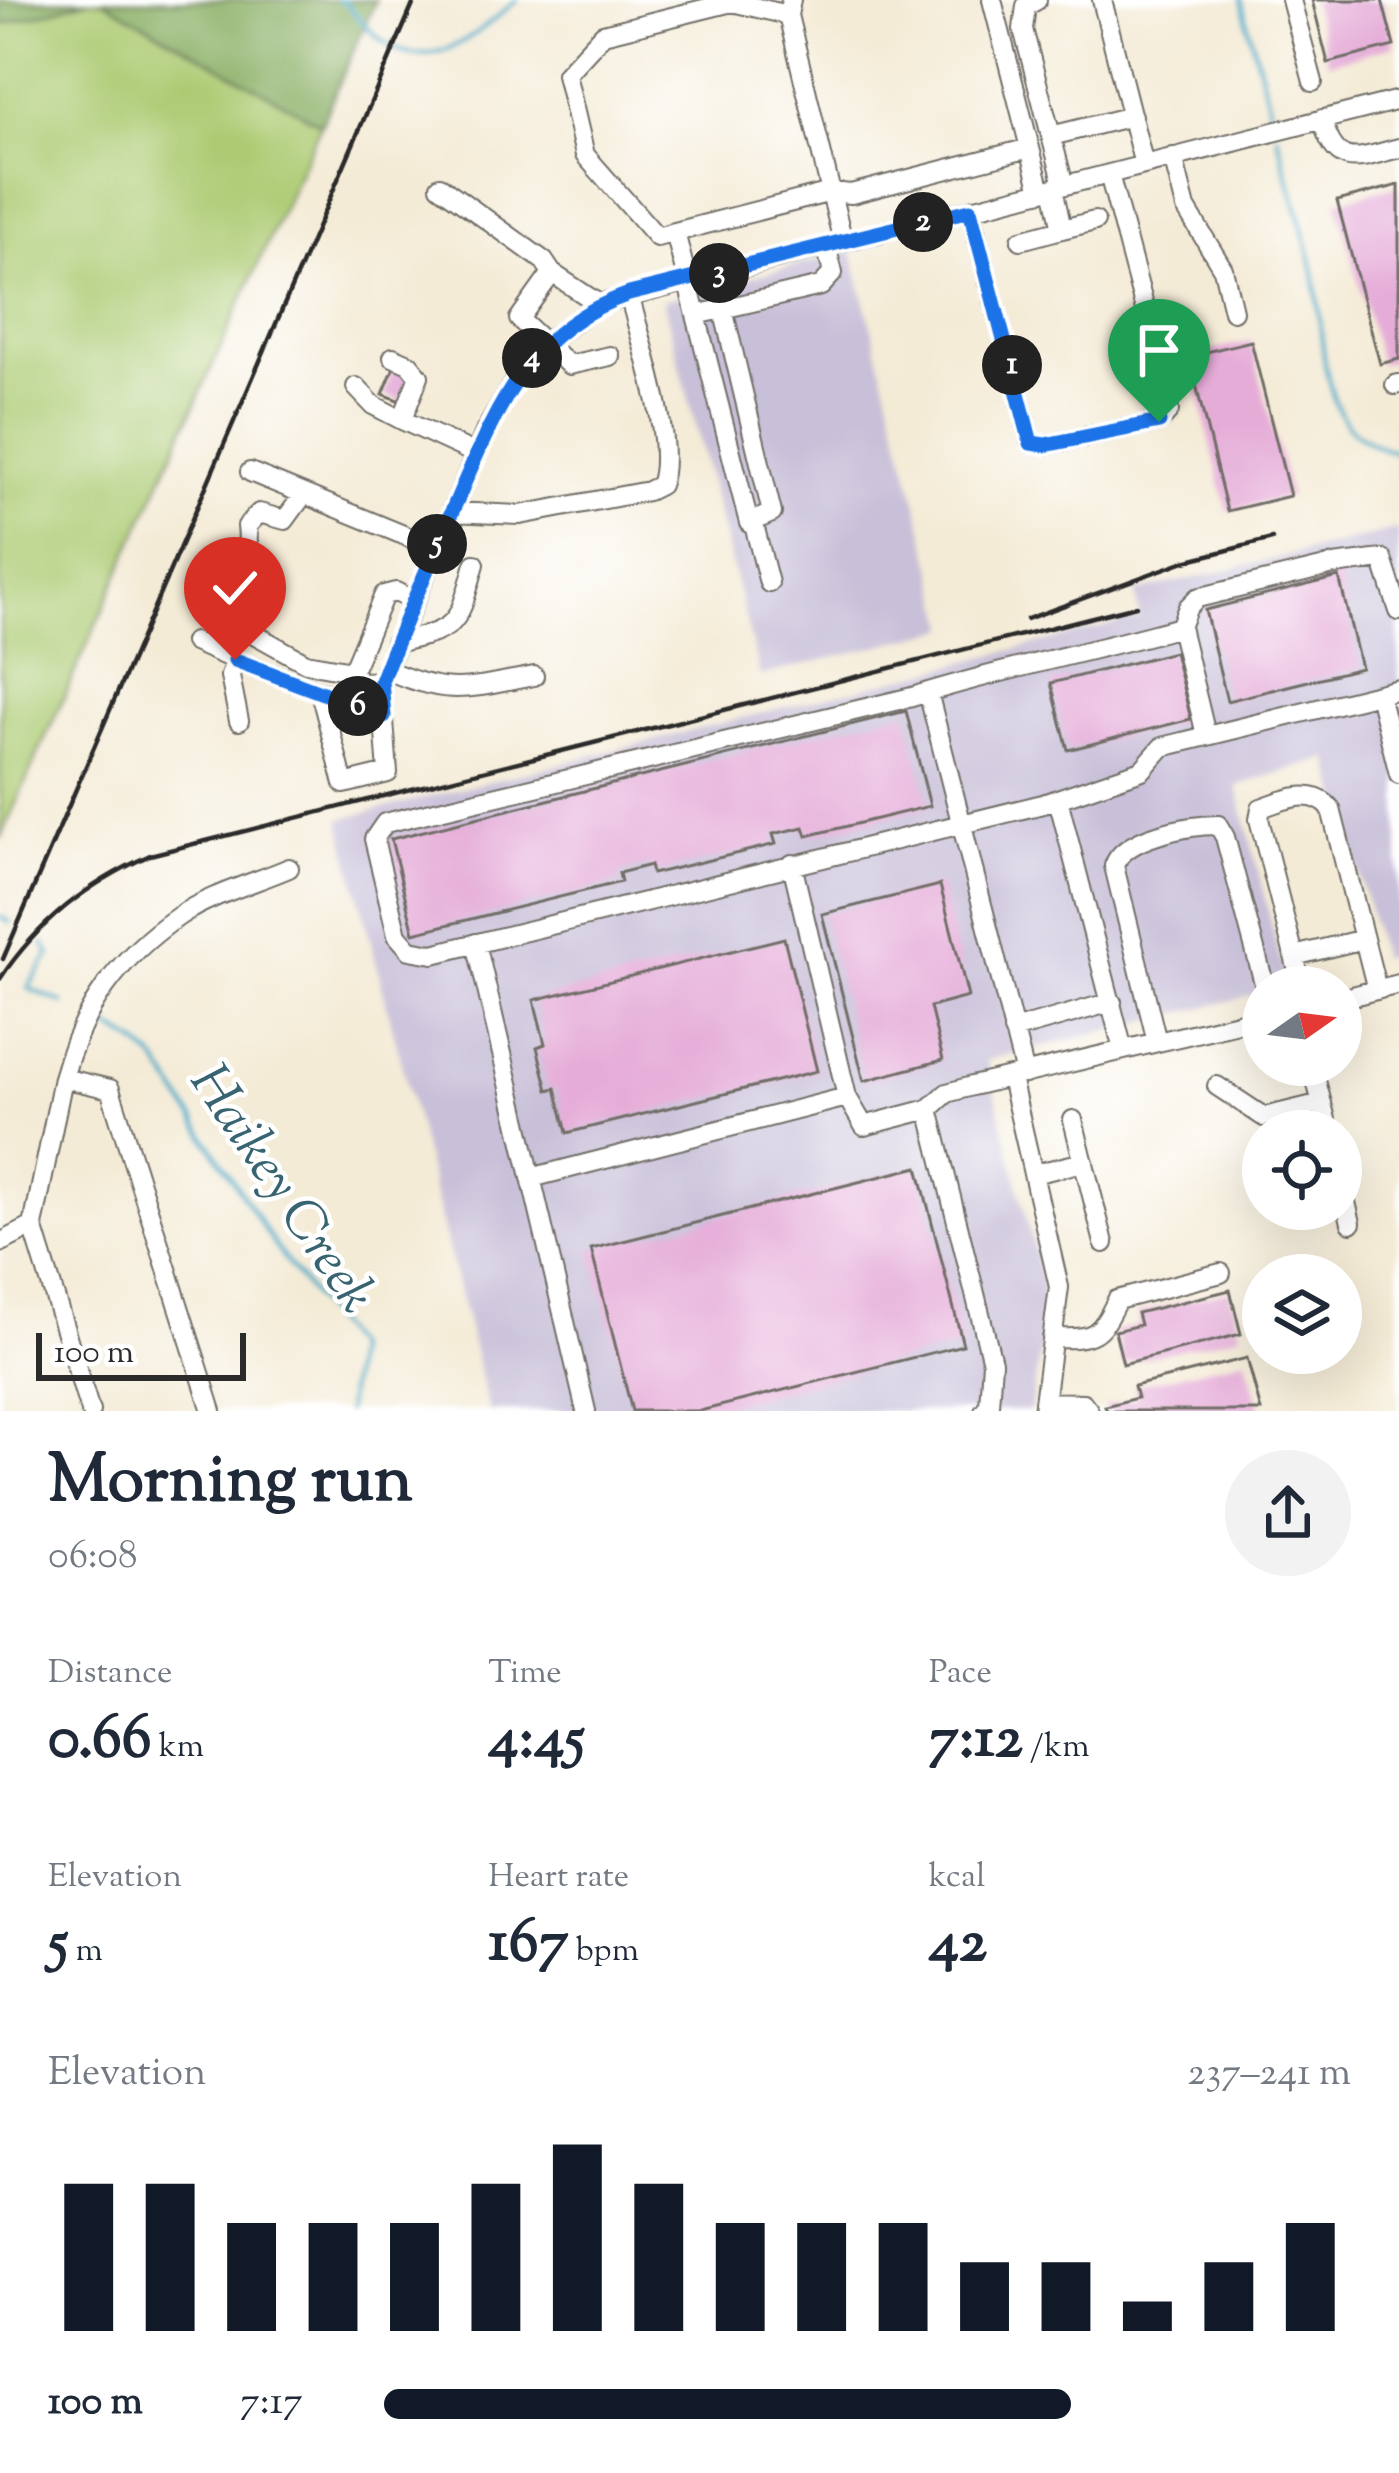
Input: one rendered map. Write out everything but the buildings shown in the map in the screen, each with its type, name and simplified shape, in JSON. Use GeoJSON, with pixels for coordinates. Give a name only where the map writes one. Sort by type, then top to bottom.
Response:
{"type":"FeatureCollection","features":[{"type":"Feature","properties":{"kind":"street"},"geometry":{"type":"LineString","coordinates":[[992,0],[1030,148],[1053,188]]}},
{"type":"Feature","properties":{"kind":"street"},"geometry":{"type":"LineString","coordinates":[[1037,0],[1026,6],[1023,29],[1051,136],[1053,188],[1063,229]]}},
{"type":"Feature","properties":{"kind":"street"},"geometry":{"type":"LineString","coordinates":[[1102,0],[1144,165]]}},
{"type":"Feature","properties":{"kind":"street"},"geometry":{"type":"LineString","coordinates":[[1291,0],[1313,82]]}},
{"type":"Feature","properties":{"kind":"street"},"geometry":{"type":"LineString","coordinates":[[696,315],[821,286],[833,273],[831,192],[789,8],[732,2],[603,34],[566,74],[585,155],[657,237],[831,192],[850,194],[1030,148]]}},
{"type":"Feature","properties":{"kind":"street"},"geometry":{"type":"LineString","coordinates":[[320,692],[344,784],[388,773],[383,675],[476,454],[501,399],[547,342],[599,304],[1399,100]]}},
{"type":"Feature","properties":{"kind":"street"},"geometry":{"type":"LineString","coordinates":[[1051,136],[1132,116]]}},
{"type":"Feature","properties":{"kind":"street"},"geometry":{"type":"LineString","coordinates":[[1322,119],[1329,144],[1340,155],[1353,159],[1399,148]]}},
{"type":"Feature","properties":{"kind":"street"},"geometry":{"type":"LineString","coordinates":[[1173,158],[1186,208],[1223,268],[1234,311]]}},
{"type":"Feature","properties":{"kind":"street"},"geometry":{"type":"LineString","coordinates":[[970,210],[1031,443],[1045,445],[1159,422],[1168,411],[1168,396],[1109,174]]}},
{"type":"Feature","properties":{"kind":"street"},"geometry":{"type":"LineString","coordinates":[[440,186],[599,304]]}},
{"type":"Feature","properties":{"kind":"street"},"geometry":{"type":"LineString","coordinates":[[1021,240],[1095,221]]}},
{"type":"Feature","properties":{"kind":"street"},"geometry":{"type":"LineString","coordinates":[[675,232],[746,520],[753,521],[772,514],[723,309]]}},
{"type":"Feature","properties":{"kind":"street"},"geometry":{"type":"LineString","coordinates":[[552,273],[519,319],[569,365],[610,356]]}},
{"type":"Feature","properties":{"kind":"street"},"geometry":{"type":"LineString","coordinates":[[452,512],[520,514],[648,491],[660,484],[663,438],[629,294]]}},
{"type":"Feature","properties":{"kind":"street"},"geometry":{"type":"LineString","coordinates":[[392,357],[409,364],[419,376],[402,420]]}},
{"type":"Feature","properties":{"kind":"street"},"geometry":{"type":"LineString","coordinates":[[356,387],[373,405],[476,454]]}},
{"type":"Feature","properties":{"kind":"street"},"geometry":{"type":"LineString","coordinates":[[721,420],[747,414]]}},
{"type":"Feature","properties":{"kind":"street"},"geometry":{"type":"LineString","coordinates":[[250,472],[435,548]]}},
{"type":"Feature","properties":{"kind":"street"},"geometry":{"type":"LineString","coordinates":[[304,494],[285,520],[259,513],[247,526],[249,544],[242,576],[227,602],[229,620],[306,663],[352,671],[359,682],[383,675],[451,691],[534,676]]}},
{"type":"Feature","properties":{"kind":"street"},"geometry":{"type":"LineString","coordinates":[[753,521],[769,583]]}},
{"type":"Feature","properties":{"kind":"street"},"geometry":{"type":"LineString","coordinates":[[1206,736],[1180,627],[1197,598],[1370,557],[1382,559],[1388,569],[1399,611]]}},
{"type":"Feature","properties":{"kind":"street"},"geometry":{"type":"LineString","coordinates":[[395,643],[437,634],[453,625],[475,564]]}},
{"type":"Feature","properties":{"kind":"street"},"geometry":{"type":"LineString","coordinates":[[352,671],[383,595],[396,592],[413,601]]}},
{"type":"Feature","properties":{"kind":"street"},"geometry":{"type":"LineString","coordinates":[[1180,627],[386,823],[374,839],[397,935],[410,950],[433,953],[476,943],[1058,799],[1142,770],[1162,747],[1389,692],[1399,774]]}},
{"type":"Feature","properties":{"kind":"street"},"geometry":{"type":"LineString","coordinates":[[194,642],[384,716]]}},
{"type":"Feature","properties":{"kind":"street"},"geometry":{"type":"LineString","coordinates":[[235,660],[230,676],[239,721]]}},
{"type":"Feature","properties":{"kind":"street"},"geometry":{"type":"LineString","coordinates":[[928,692],[1013,1030],[1033,1174],[1059,1287],[1043,1407],[1083,1403],[1089,1411]]}},
{"type":"Feature","properties":{"kind":"street"},"geometry":{"type":"LineString","coordinates":[[1297,966],[1259,819],[1261,808],[1310,795],[1331,809],[1377,990]]}},
{"type":"Feature","properties":{"kind":"street"},"geometry":{"type":"LineString","coordinates":[[1058,799],[1124,1050]]}},
{"type":"Feature","properties":{"kind":"street"},"geometry":{"type":"LineString","coordinates":[[1157,1042],[1114,866],[1118,853],[1134,842],[1218,825],[1259,966]]}},
{"type":"Feature","properties":{"kind":"street"},"geometry":{"type":"LineString","coordinates":[[792,864],[847,1097],[864,1126],[928,1108],[947,1093],[1242,1022]]}},
{"type":"Feature","properties":{"kind":"street"},"geometry":{"type":"LineString","coordinates":[[90,1411],[33,1226],[74,1035],[110,976],[181,915],[289,868]]}},
{"type":"Feature","properties":{"kind":"street"},"geometry":{"type":"LineString","coordinates":[[1294,956],[1364,939]]}},
{"type":"Feature","properties":{"kind":"street"},"geometry":{"type":"LineString","coordinates":[[476,943],[586,1411]]}},
{"type":"Feature","properties":{"kind":"street"},"geometry":{"type":"LineString","coordinates":[[1362,994],[1399,985]]}},
{"type":"Feature","properties":{"kind":"street"},"geometry":{"type":"LineString","coordinates":[[1013,1030],[1112,1002]]}},
{"type":"Feature","properties":{"kind":"street"},"geometry":{"type":"LineString","coordinates":[[63,1078],[110,1089],[212,1411]]}},
{"type":"Feature","properties":{"kind":"street"},"geometry":{"type":"LineString","coordinates":[[1217,1086],[1252,1110]]}},
{"type":"Feature","properties":{"kind":"street"},"geometry":{"type":"LineString","coordinates":[[1318,1086],[1324,1110]]}},
{"type":"Feature","properties":{"kind":"street"},"geometry":{"type":"LineString","coordinates":[[531,1178],[847,1097]]}},
{"type":"Feature","properties":{"kind":"street"},"geometry":{"type":"LineString","coordinates":[[1307,1110],[1322,1103]]}},
{"type":"Feature","properties":{"kind":"street"},"geometry":{"type":"LineString","coordinates":[[928,1108],[992,1362],[989,1405],[984,1411]]}},
{"type":"Feature","properties":{"kind":"street"},"geometry":{"type":"LineString","coordinates":[[1073,1120],[1104,1243]]}},
{"type":"Feature","properties":{"kind":"street"},"geometry":{"type":"LineString","coordinates":[[1033,1174],[1084,1162]]}},
{"type":"Feature","properties":{"kind":"street"},"geometry":{"type":"LineString","coordinates":[[0,1243],[33,1226]]}},
{"type":"Feature","properties":{"kind":"street"},"geometry":{"type":"LineString","coordinates":[[1052,1338],[1094,1334],[1109,1322],[1117,1300],[1221,1273]]}},
{"type":"Feature","properties":{"kind":"shaded area"},"geometry":{"type":"Polygon","coordinates":[[[852,251],[949,628],[760,676],[663,300],[852,251]]]}},
{"type":"Feature","properties":{"kind":"shaded area"},"geometry":{"type":"Polygon","coordinates":[[[1399,529],[1399,954],[1381,958],[1329,758],[1237,786],[1282,966],[1242,966],[1242,998],[987,1060],[1042,1280],[1045,1323],[1030,1411],[489,1411],[340,819],[1140,618],[1135,592],[1399,529]]]}},
{"type":"Feature","properties":{"kind":"green space"},"geometry":{"type":"Polygon","coordinates":[[[0,0],[89,0],[0,25],[0,0]]]}},
{"type":"Feature","properties":{"kind":"green space"},"geometry":{"type":"Polygon","coordinates":[[[102,0],[321,124],[0,839],[0,25],[102,0]]]}},
{"type":"Feature","properties":{"kind":"green space"},"geometry":{"type":"Polygon","coordinates":[[[102,0],[376,0],[321,124],[102,0]]]}},
{"type":"Feature","properties":{"kind":"waterway","name":"Haikey Creek"},"geometry":{"type":"LineString","coordinates":[[338,0],[384,42],[420,54],[438,52],[472,36],[517,0]]}},
{"type":"Feature","properties":{"kind":"waterway","name":"Haikey Creek"},"geometry":{"type":"LineString","coordinates":[[1241,0],[1274,124]]}},
{"type":"Feature","properties":{"kind":"waterway","name":"Haikey Creek"},"geometry":{"type":"LineString","coordinates":[[1277,135],[1313,268],[1333,396],[1344,421],[1357,434],[1399,452]]}},
{"type":"Feature","properties":{"kind":"waterway","name":"Haikey Creek"},"geometry":{"type":"LineString","coordinates":[[0,917],[10,922]]}},
{"type":"Feature","properties":{"kind":"waterway","name":"Haikey Creek"},"geometry":{"type":"LineString","coordinates":[[44,944],[50,954],[28,988],[63,1003]]}},
{"type":"Feature","properties":{"kind":"waterway","name":"Haikey Creek"},"geometry":{"type":"LineString","coordinates":[[109,1027],[157,1061],[279,1252],[353,1349],[346,1411]]}},
{"type":"Feature","properties":{"kind":"railway"},"geometry":{"type":"LineString","coordinates":[[3,959],[415,0]]}},
{"type":"Feature","properties":{"kind":"railway"},"geometry":{"type":"LineString","coordinates":[[1027,619],[1185,561],[1272,539]]}},
{"type":"Feature","properties":{"kind":"railway"},"geometry":{"type":"LineString","coordinates":[[0,979],[31,939],[66,906],[105,878],[150,855],[1136,606]]}},
{"type":"Feature","properties":{"kind":"route"},"geometry":{"type":"LineString","coordinates":[[235,660],[384,716],[381,681],[501,399],[547,342],[599,304],[629,294],[970,210],[1031,443],[1045,445],[1159,422]]}}]}
